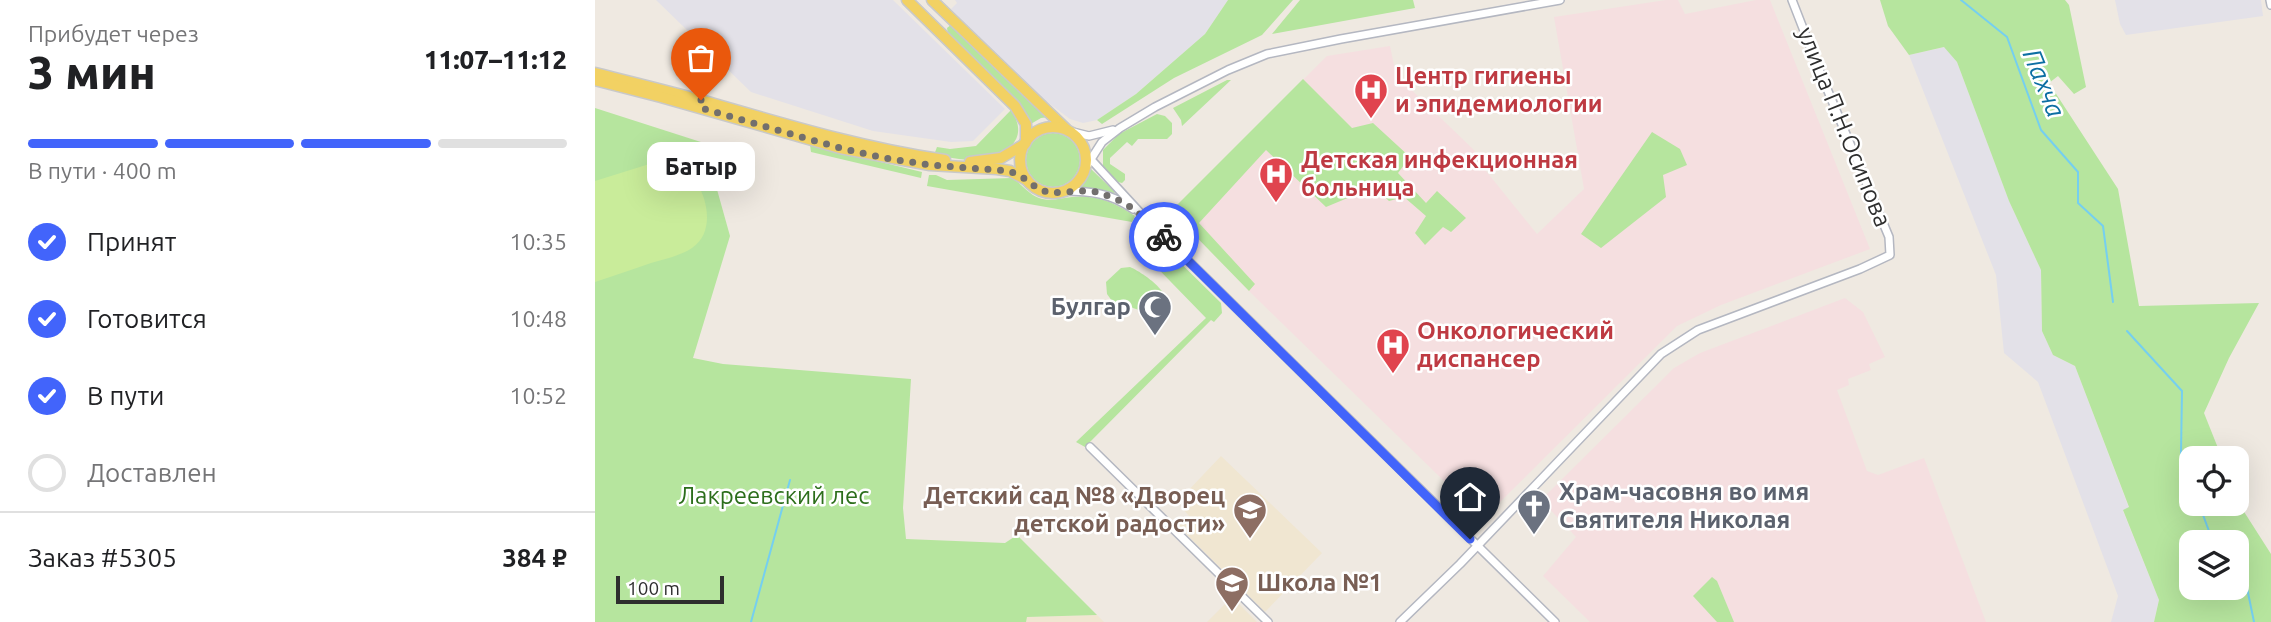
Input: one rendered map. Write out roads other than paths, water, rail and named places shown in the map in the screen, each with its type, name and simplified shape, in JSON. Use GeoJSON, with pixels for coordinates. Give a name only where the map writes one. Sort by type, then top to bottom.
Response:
{"type":"FeatureCollection","features":[{"type":"Feature","properties":{"kind":"main road"},"geometry":{"type":"LineString","coordinates":[[907,0],[1015,106],[1026,124],[1025,143],[1020,158],[1027,180]]}},
{"type":"Feature","properties":{"kind":"main road"},"geometry":{"type":"LineString","coordinates":[[595,73],[840,148],[930,165],[1010,171],[1044,191],[1063,191],[1075,184],[1087,160],[1079,141],[932,0]]}},
{"type":"Feature","properties":{"kind":"main road"},"geometry":{"type":"LineString","coordinates":[[936,29],[948,16]]}},
{"type":"Feature","properties":{"kind":"main road"},"geometry":{"type":"LineString","coordinates":[[595,80],[887,151],[949,161],[990,161],[1010,154],[1042,129],[1054,127],[1068,130]]}},
{"type":"Feature","properties":{"kind":"street"},"geometry":{"type":"LineString","coordinates":[[1555,622],[1087,160],[1120,128],[1155,107],[1228,70],[1267,54],[1560,0]]}},
{"type":"Feature","properties":{"kind":"street","name":"улица П.Н.Осипова"},"geometry":{"type":"LineString","coordinates":[[1477,546],[1649,367],[1680,340],[1697,330],[1860,269],[1890,255],[1889,237],[1792,0]]}},
{"type":"Feature","properties":{"kind":"street"},"geometry":{"type":"LineString","coordinates":[[1068,130],[1089,136],[1120,128]]}},
{"type":"Feature","properties":{"kind":"street"},"geometry":{"type":"LineString","coordinates":[[1063,191],[1099,192],[1115,197],[1145,218]]}},
{"type":"Feature","properties":{"kind":"street"},"geometry":{"type":"LineString","coordinates":[[1090,447],[1268,622]]}},
{"type":"Feature","properties":{"kind":"street"},"geometry":{"type":"LineString","coordinates":[[1399,622],[1477,546]]}},
{"type":"Feature","properties":{"kind":"waterway","name":"Пахча"},"geometry":{"type":"LineString","coordinates":[[1961,0],[2007,37],[2041,130],[2078,172],[2078,203],[2103,226],[2113,302]]}},
{"type":"Feature","properties":{"kind":"waterway","name":"Пахча"},"geometry":{"type":"LineString","coordinates":[[2127,331],[2182,391],[2181,446]]}},
{"type":"Feature","properties":{"kind":"waterway"},"geometry":{"type":"LineString","coordinates":[[751,622],[790,480]]}},
{"type":"Feature","properties":{"kind":"waterway","name":"Пахча"},"geometry":{"type":"LineString","coordinates":[[2203,516],[2209,530]]}},
{"type":"Feature","properties":{"kind":"waterway","name":"Пахча"},"geometry":{"type":"LineString","coordinates":[[2249,598],[2254,622]]}},
{"type":"Feature","properties":{"kind":"place","name":"Батыр"},"geometry":{"type":"Point","coordinates":[701,100]}},
{"type":"Feature","properties":{"kind":"place","name":"Центр гигиены и эпидемиологии"},"geometry":{"type":"Point","coordinates":[1371,120]}},
{"type":"Feature","properties":{"kind":"place","name":"Детская инфекционная больница"},"geometry":{"type":"Point","coordinates":[1276,204]}},
{"type":"Feature","properties":{"kind":"place","name":"Булгар"},"geometry":{"type":"Point","coordinates":[1155,337]}},
{"type":"Feature","properties":{"kind":"place","name":"Онкологический диспансер"},"geometry":{"type":"Point","coordinates":[1393,375]}},
{"type":"Feature","properties":{"kind":"place","name":"Храм-часовня во имя Святителя Николая"},"geometry":{"type":"Point","coordinates":[1534,536]}},
{"type":"Feature","properties":{"kind":"place","name":"Детский сад №8 «Дворец детской радости»"},"geometry":{"type":"Point","coordinates":[1250,540]}},
{"type":"Feature","properties":{"kind":"place","name":"Школа №1"},"geometry":{"type":"Point","coordinates":[1232,613]}},
{"type":"Feature","properties":{"kind":"park label","name":"Лакреевский лес"},"geometry":{"type":"Point","coordinates":[774,496]}}]}
